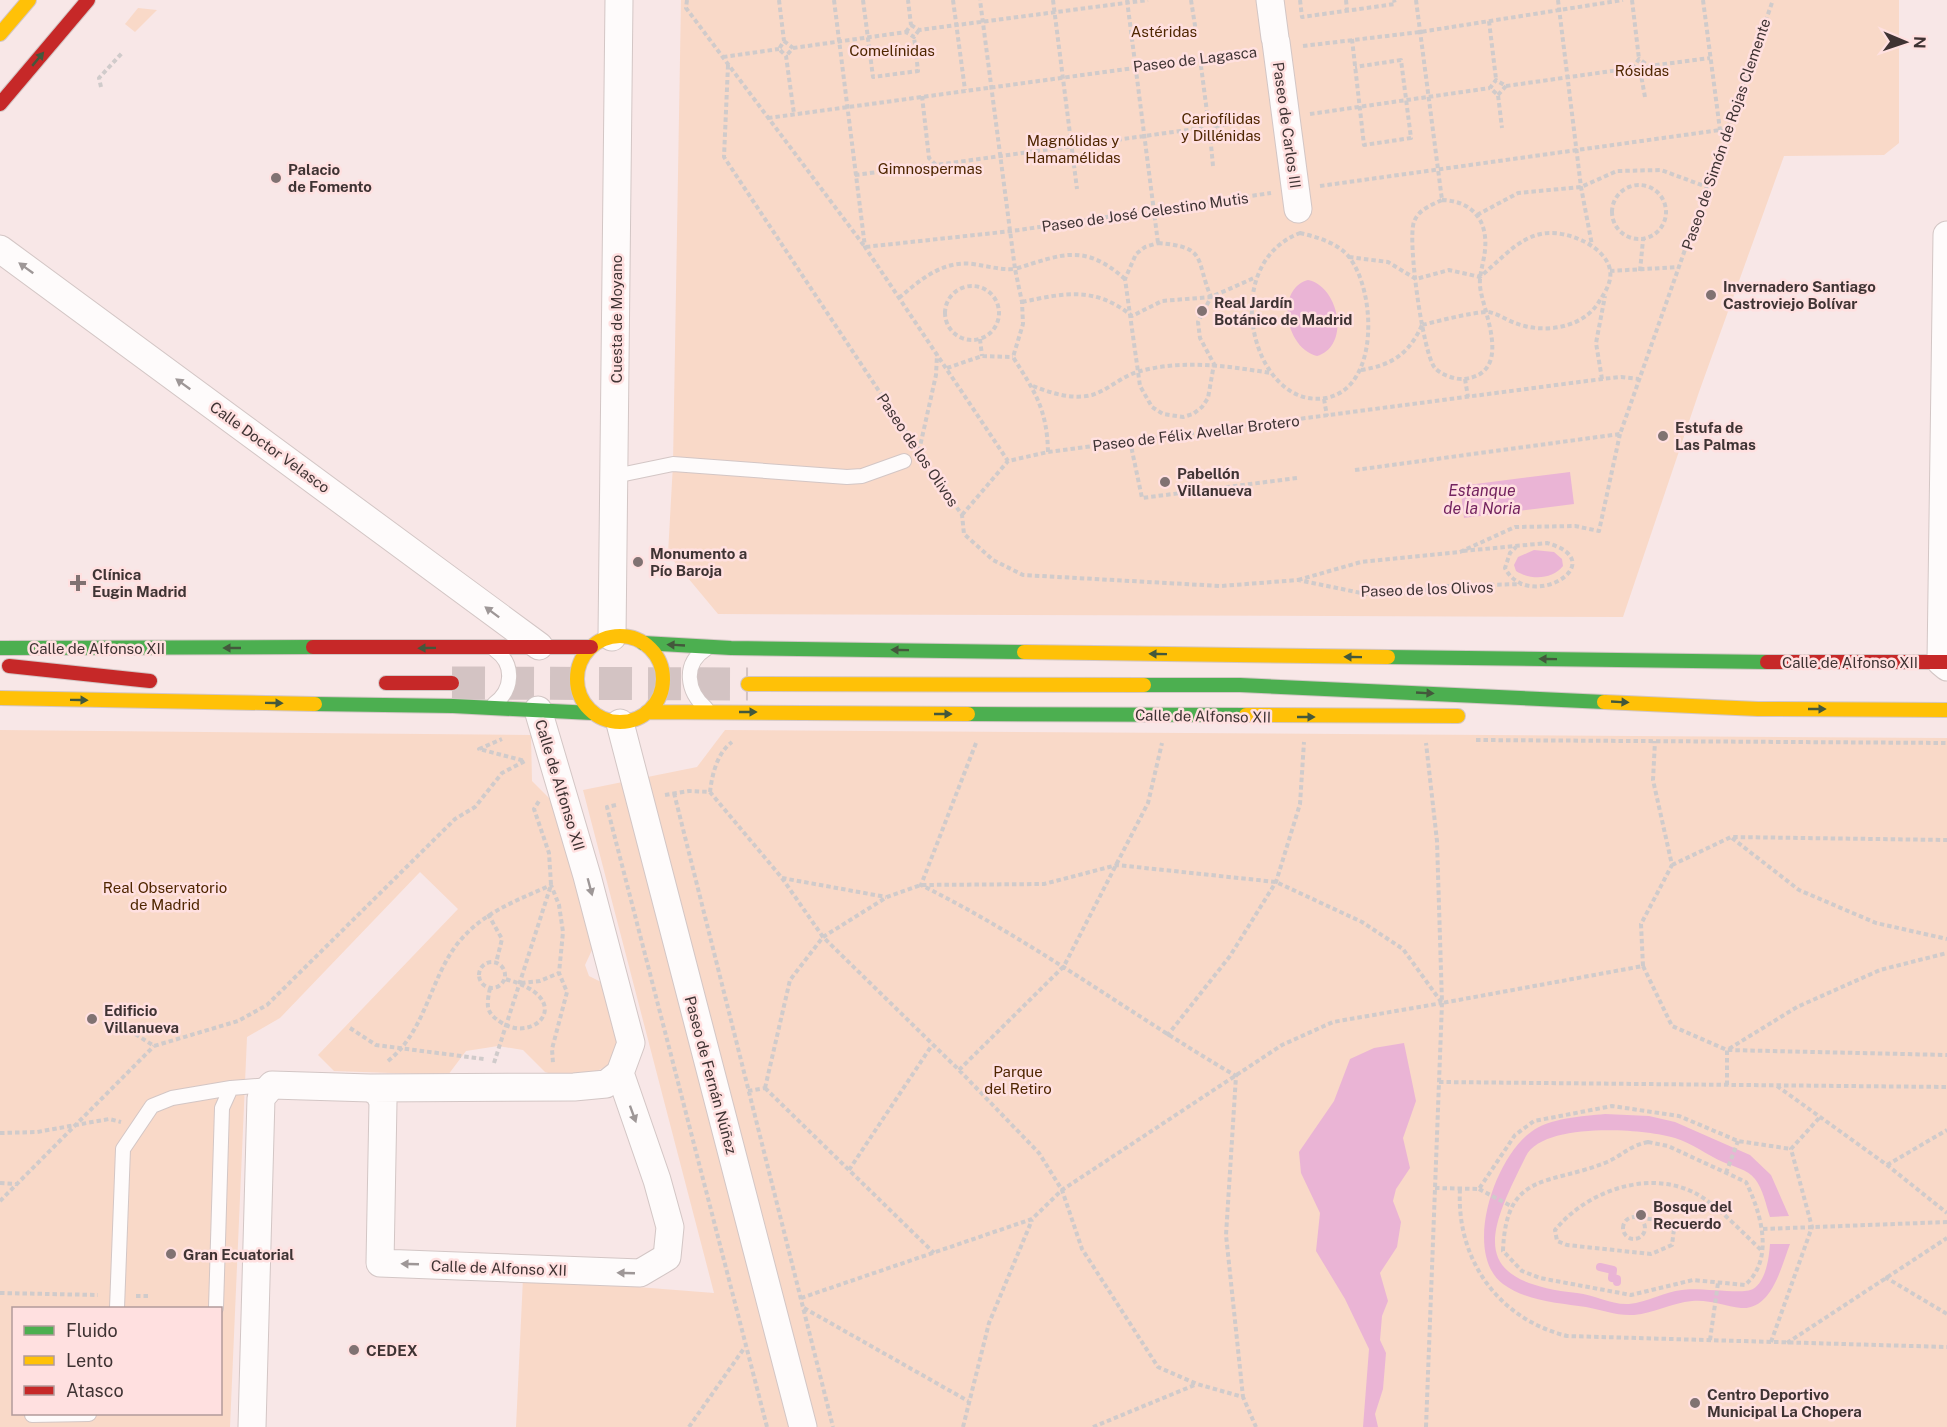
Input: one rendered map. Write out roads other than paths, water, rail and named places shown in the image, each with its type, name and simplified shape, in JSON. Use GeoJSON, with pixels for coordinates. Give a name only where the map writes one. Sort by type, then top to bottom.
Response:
{"type":"FeatureCollection","features":[{"type":"Feature","properties":{"kind":"main road"},"geometry":{"type":"LineString","coordinates":[[0,34],[29,0]]}},
{"type":"Feature","properties":{"kind":"main road"},"geometry":{"type":"LineString","coordinates":[[0,104],[88,0]]}},
{"type":"Feature","properties":{"kind":"main road","name":"Calle de Alfonso XII"},"geometry":{"type":"LineString","coordinates":[[0,648],[490,647],[601,642],[629,637],[643,643],[710,647],[1945,664]]}},
{"type":"Feature","properties":{"kind":"main road"},"geometry":{"type":"LineString","coordinates":[[592,713],[581,699],[577,681],[582,659],[601,642]]}},
{"type":"Feature","properties":{"kind":"main road"},"geometry":{"type":"LineString","coordinates":[[643,643],[658,661],[663,679],[659,697],[647,712]]}},
{"type":"Feature","properties":{"kind":"main road","name":"Calle de Alfonso XII"},"geometry":{"type":"LineString","coordinates":[[1515,673],[1753,662]]}},
{"type":"Feature","properties":{"kind":"main road","name":"Calle de Alfonso XII"},"geometry":{"type":"LineString","coordinates":[[0,665],[156,681],[0,691]]}},
{"type":"Feature","properties":{"kind":"main road","name":"Calle de Alfonso XII"},"geometry":{"type":"LineString","coordinates":[[1240,685],[1395,678]]}},
{"type":"Feature","properties":{"kind":"main road"},"geometry":{"type":"LineString","coordinates":[[371,682],[452,683]]}},
{"type":"Feature","properties":{"kind":"main road","name":"Calle de Alfonso XII"},"geometry":{"type":"LineString","coordinates":[[748,684],[1240,685],[1758,709],[1947,710]]}},
{"type":"Feature","properties":{"kind":"main road","name":"Calle de Alfonso XII"},"geometry":{"type":"LineString","coordinates":[[0,698],[490,707],[592,713],[606,720],[620,723],[635,720],[647,712],[1469,716]]}},
{"type":"Feature","properties":{"kind":"main road","name":"Calle de Alfonso XII"},"geometry":{"type":"LineString","coordinates":[[1576,715],[1659,715],[1758,709]]}},
{"type":"Feature","properties":{"kind":"street","name":"Cuesta de Moyano"},"geometry":{"type":"LineString","coordinates":[[601,642],[615,476],[619,0]]}},
{"type":"Feature","properties":{"kind":"street","name":"Paseo de Carlos III"},"geometry":{"type":"LineString","coordinates":[[1270,0],[1297,199]]}},
{"type":"Feature","properties":{"kind":"street"},"geometry":{"type":"LineString","coordinates":[[1945,664],[1947,235]]}},
{"type":"Feature","properties":{"kind":"street","name":"Calle Doctor Velasco"},"geometry":{"type":"LineString","coordinates":[[0,249],[539,646]]}},
{"type":"Feature","properties":{"kind":"street","name":"Calle de Alfonso XII"},"geometry":{"type":"LineString","coordinates":[[370,1088],[379,1093],[383,1102],[380,1263],[640,1273],[667,1257],[670,1227],[657,1180],[620,1073],[632,1043],[587,876],[538,710]]}},
{"type":"Feature","properties":{"kind":"street","name":"Paseo de Fernán Núñez"},"geometry":{"type":"LineString","coordinates":[[620,723],[803,1427]]}},
{"type":"Feature","properties":{"kind":"street"},"geometry":{"type":"LineString","coordinates":[[252,1427],[261,1098],[273,1085],[370,1088],[557,1087],[606,1084],[620,1073]]}},
{"type":"Feature","properties":{"kind":"lane"},"geometry":{"type":"LineString","coordinates":[[615,476],[673,464],[847,477],[862,476],[904,461]]}},
{"type":"Feature","properties":{"kind":"lane"},"geometry":{"type":"LineString","coordinates":[[490,647],[506,661],[510,677],[504,695],[490,707]]}},
{"type":"Feature","properties":{"kind":"lane"},"geometry":{"type":"LineString","coordinates":[[710,647],[698,654],[690,667],[690,690],[698,701],[712,713]]}},
{"type":"Feature","properties":{"kind":"lane"},"geometry":{"type":"LineString","coordinates":[[117,1302],[123,1149],[152,1106],[172,1098],[231,1088],[273,1085]]}},
{"type":"Feature","properties":{"kind":"lane"},"geometry":{"type":"LineString","coordinates":[[216,1307],[222,1108],[231,1088]]}},
{"type":"Feature","properties":{"kind":"water"},"geometry":{"type":"Polygon","coordinates":[[[1308,280],[1319,285],[1327,293],[1337,316],[1334,341],[1328,350],[1317,356],[1306,351],[1297,342],[1288,318],[1291,295],[1298,286],[1308,280]]]}},
{"type":"Feature","properties":{"kind":"water","name":"Estanque de la Noria"},"geometry":{"type":"Polygon","coordinates":[[[1570,472],[1574,504],[1464,518],[1460,486],[1570,472]]]}},
{"type":"Feature","properties":{"kind":"water"},"geometry":{"type":"Polygon","coordinates":[[[1534,550],[1554,552],[1562,559],[1563,566],[1553,574],[1541,577],[1528,576],[1516,571],[1514,565],[1518,557],[1534,550]]]}},
{"type":"Feature","properties":{"kind":"water"},"geometry":{"type":"Polygon","coordinates":[[[1404,1043],[1416,1101],[1403,1138],[1410,1168],[1396,1189],[1393,1201],[1401,1222],[1397,1247],[1380,1273],[1388,1301],[1382,1316],[1380,1340],[1386,1353],[1383,1389],[1375,1414],[1378,1427],[1363,1427],[1369,1349],[1345,1299],[1316,1251],[1320,1213],[1301,1173],[1299,1152],[1334,1101],[1350,1059],[1374,1048],[1404,1043]]]}},
{"type":"Feature","properties":{"kind":"water"},"geometry":{"type":"Polygon","coordinates":[[[1605,1114],[1649,1116],[1675,1122],[1750,1155],[1771,1175],[1789,1216],[1770,1217],[1755,1179],[1748,1173],[1681,1140],[1618,1130],[1572,1133],[1552,1137],[1536,1145],[1526,1156],[1512,1184],[1496,1230],[1496,1249],[1502,1265],[1517,1278],[1542,1287],[1629,1304],[1682,1290],[1748,1291],[1761,1281],[1764,1275],[1770,1244],[1790,1244],[1774,1285],[1760,1302],[1752,1307],[1741,1308],[1692,1301],[1641,1314],[1621,1315],[1522,1294],[1503,1284],[1491,1270],[1485,1251],[1484,1229],[1488,1206],[1506,1162],[1518,1144],[1538,1127],[1567,1118],[1605,1114]]]}},
{"type":"Feature","properties":{"kind":"waterway"},"geometry":{"type":"LineString","coordinates":[[1600,1267],[1613,1270],[1612,1278],[1617,1279],[1617,1282]]}},
{"type":"Feature","properties":{"kind":"tunnel"},"geometry":{"type":"LineString","coordinates":[[452,683],[748,684]]}},
{"type":"Feature","properties":{"kind":"place","name":"Palacio de Fomento"},"geometry":{"type":"Point","coordinates":[276,178]}},
{"type":"Feature","properties":{"kind":"place","name":"Invernadero Santiago Castroviejo Bolívar"},"geometry":{"type":"Point","coordinates":[1711,295]}},
{"type":"Feature","properties":{"kind":"place","name":"Real Jardín Botánico de Madrid"},"geometry":{"type":"Point","coordinates":[1202,311]}},
{"type":"Feature","properties":{"kind":"place","name":"Estufa de Las Palmas"},"geometry":{"type":"Point","coordinates":[1663,436]}},
{"type":"Feature","properties":{"kind":"place","name":"Pabellón Villanueva"},"geometry":{"type":"Point","coordinates":[1165,482]}},
{"type":"Feature","properties":{"kind":"place","name":"Monumento a Pío Baroja"},"geometry":{"type":"Point","coordinates":[638,562]}},
{"type":"Feature","properties":{"kind":"place","name":"Clínica Eugin Madrid"},"geometry":{"type":"Point","coordinates":[78,583]}},
{"type":"Feature","properties":{"kind":"place","name":"Edificio Villanueva"},"geometry":{"type":"Point","coordinates":[92,1019]}},
{"type":"Feature","properties":{"kind":"place","name":"Bosque del Recuerdo"},"geometry":{"type":"Point","coordinates":[1641,1215]}},
{"type":"Feature","properties":{"kind":"place","name":"Gran Ecuatorial"},"geometry":{"type":"Point","coordinates":[171,1254]}},
{"type":"Feature","properties":{"kind":"place","name":"CEDEX"},"geometry":{"type":"Point","coordinates":[354,1350]}},
{"type":"Feature","properties":{"kind":"place","name":"Centro Deportivo Municipal La Chopera"},"geometry":{"type":"Point","coordinates":[1695,1403]}},
{"type":"Feature","properties":{"kind":"park label","name":"Astéridas"},"geometry":{"type":"Point","coordinates":[1164,31]}},
{"type":"Feature","properties":{"kind":"park label","name":"Comelínidas"},"geometry":{"type":"Point","coordinates":[892,50]}},
{"type":"Feature","properties":{"kind":"park label","name":"Rósidas"},"geometry":{"type":"Point","coordinates":[1642,70]}},
{"type":"Feature","properties":{"kind":"park label","name":"Cariofílidas y Dillénidas"},"geometry":{"type":"Point","coordinates":[1221,126]}},
{"type":"Feature","properties":{"kind":"park label","name":"Magnólidas y Hamamélidas"},"geometry":{"type":"Point","coordinates":[1073,148]}},
{"type":"Feature","properties":{"kind":"park label","name":"Gimnospermas"},"geometry":{"type":"Point","coordinates":[930,168]}},
{"type":"Feature","properties":{"kind":"park label","name":"Real Observatorio de Madrid"},"geometry":{"type":"Point","coordinates":[165,896]}},
{"type":"Feature","properties":{"kind":"park label","name":"Parque del Retiro"},"geometry":{"type":"Point","coordinates":[1018,1080]}}]}
